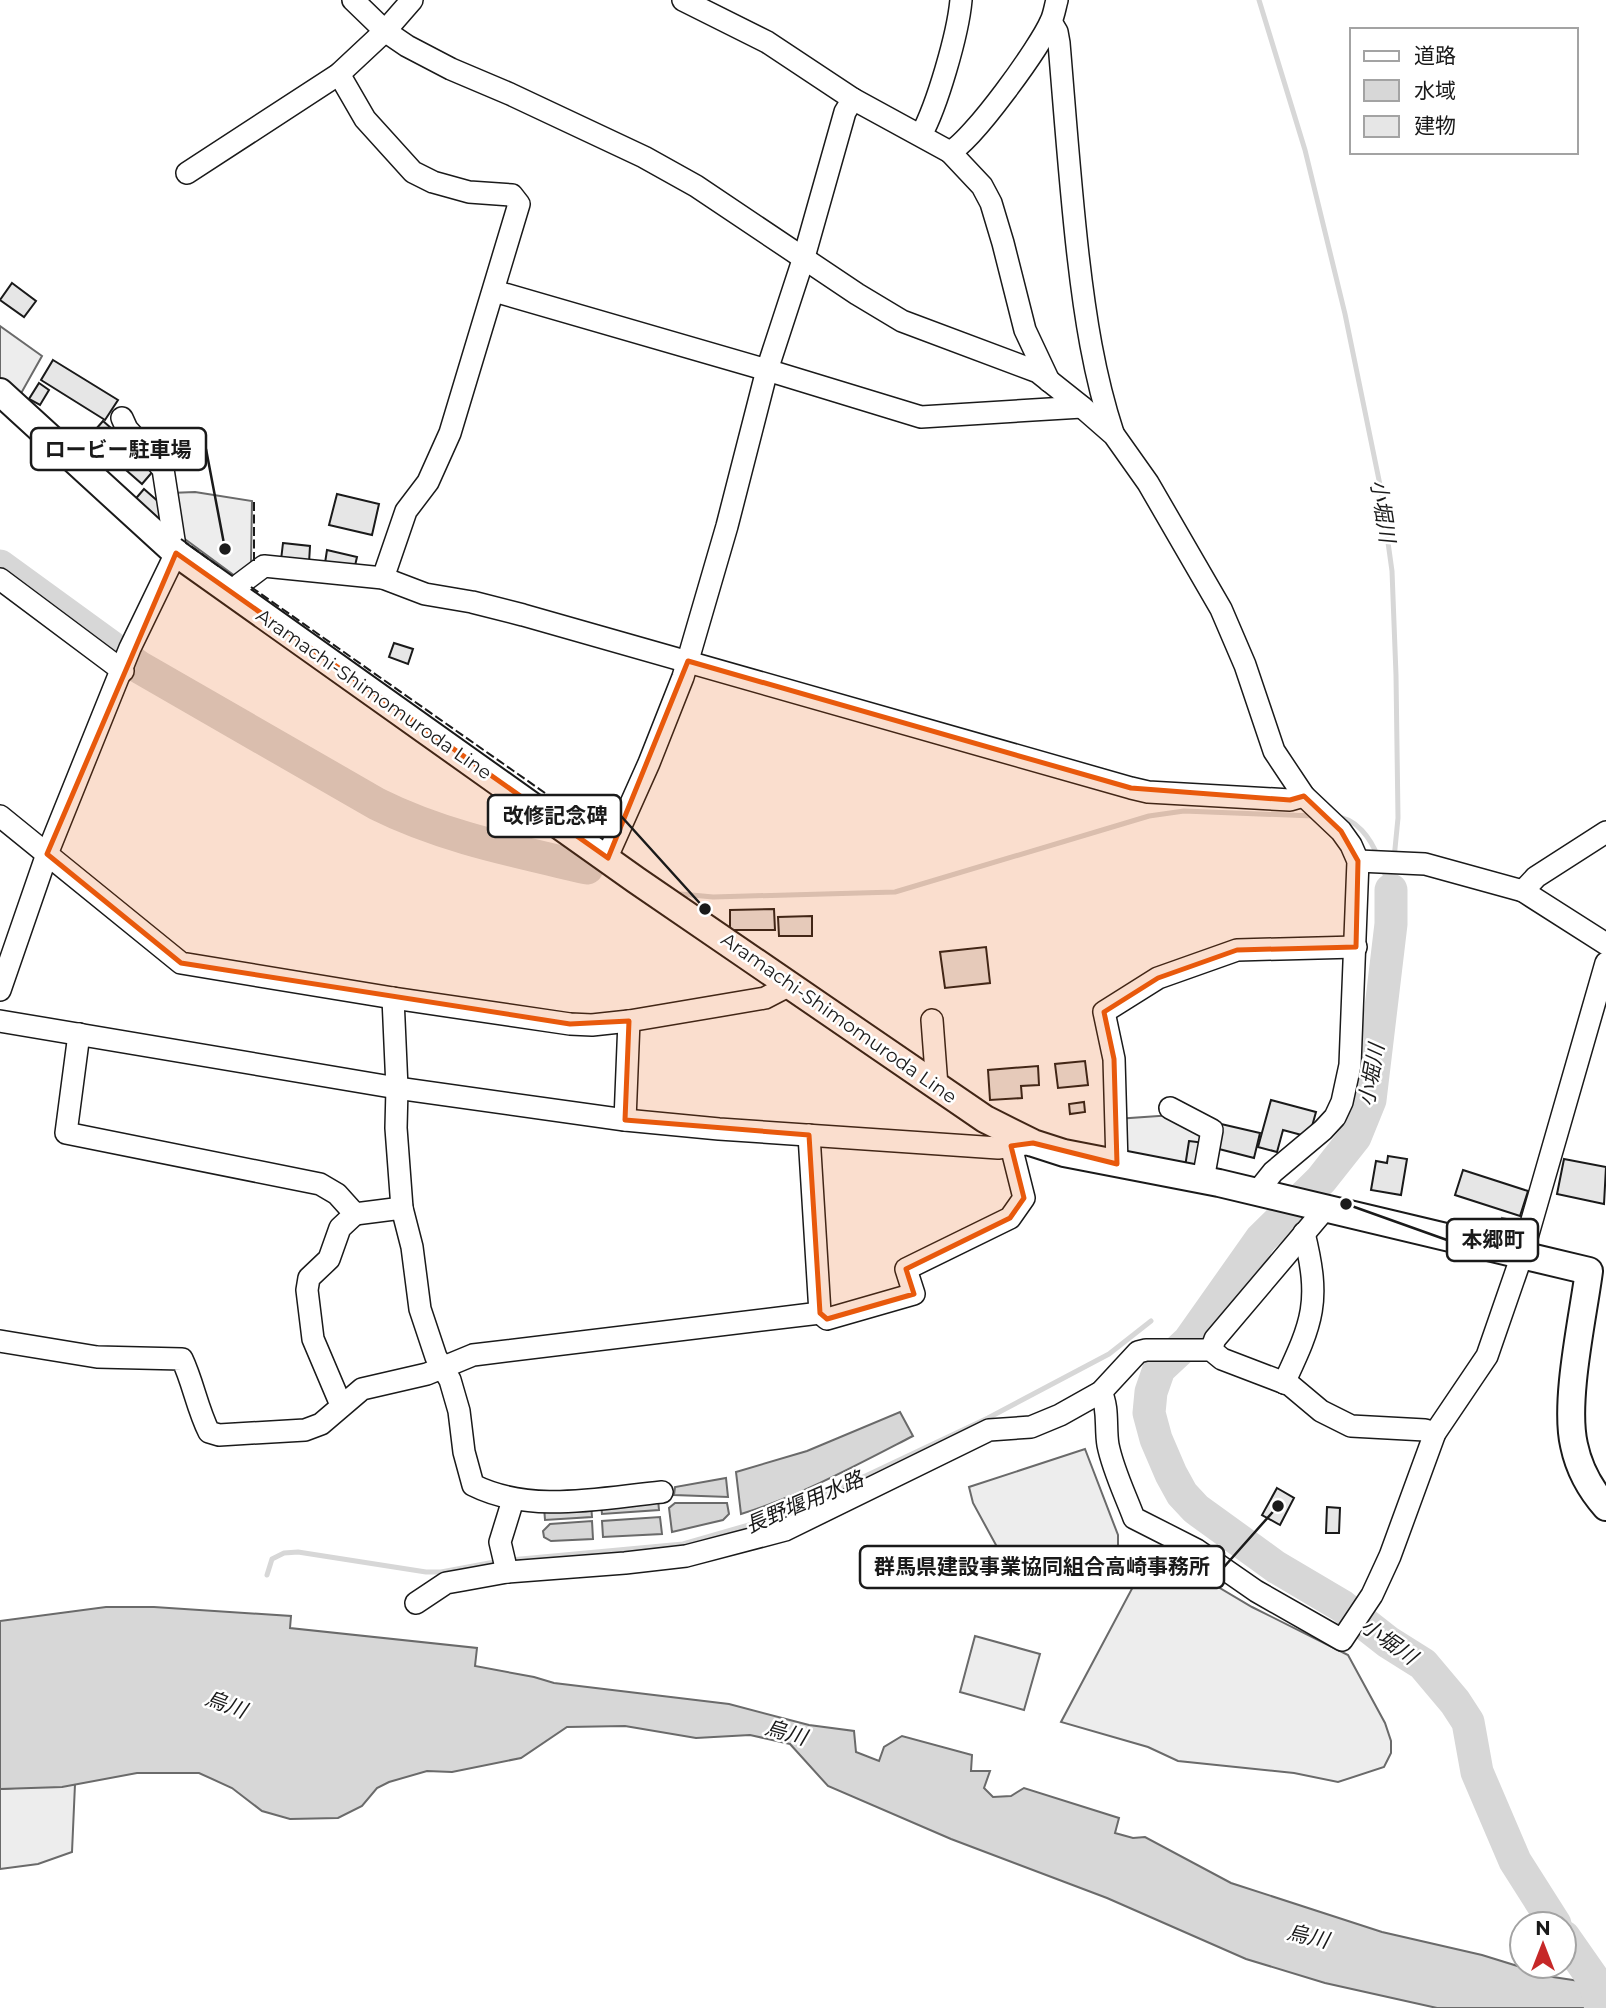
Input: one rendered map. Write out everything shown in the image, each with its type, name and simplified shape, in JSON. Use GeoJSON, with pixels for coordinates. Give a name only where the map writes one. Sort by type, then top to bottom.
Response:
{"type":"FeatureCollection","features":[{"type":"Feature","properties":{"kind":"main road","name":"Aramachi-Shimomuroda Line"},"geometry":{"type":"LineString","coordinates":[[0,392],[176,553],[607,858],[1022,1144],[1203,1180],[1598,1273],[1576,1368],[1572,1409],[1573,1443],[1581,1470],[1596,1496],[1606,1507]]}},
{"type":"Feature","properties":{"kind":"street"},"geometry":{"type":"LineString","coordinates":[[353,0],[385,31],[407,46],[451,69],[644,157],[696,186],[902,321],[1038,372],[1114,435],[1148,483],[1220,609],[1245,665],[1274,751],[1310,801],[1334,824],[1362,862],[1350,1065],[1342,1102],[1335,1117],[1323,1130],[1273,1172],[1262,1194]]}},
{"type":"Feature","properties":{"kind":"street"},"geometry":{"type":"LineString","coordinates":[[187,173],[339,74],[385,31],[412,0]]}},
{"type":"Feature","properties":{"kind":"street"},"geometry":{"type":"LineString","coordinates":[[683,0],[767,42],[853,99],[950,152],[982,186],[991,203],[1025,330],[1050,382]]}},
{"type":"Feature","properties":{"kind":"street"},"geometry":{"type":"LineString","coordinates":[[921,135],[927,125],[947,60],[961,0]]}},
{"type":"Feature","properties":{"kind":"street"},"geometry":{"type":"LineString","coordinates":[[950,152],[957,149],[972,132],[1032,55],[1051,22],[1057,0]]}},
{"type":"Feature","properties":{"kind":"street"},"geometry":{"type":"LineString","coordinates":[[1051,22],[1059,43],[1087,330],[1102,401],[1114,435]]}},
{"type":"Feature","properties":{"kind":"street"},"geometry":{"type":"LineString","coordinates":[[339,74],[365,119],[413,172],[433,182],[468,192],[512,195],[519,204],[450,433],[428,482],[406,511],[383,578]]}},
{"type":"Feature","properties":{"kind":"street"},"geometry":{"type":"LineString","coordinates":[[607,858],[649,763],[688,661],[727,526],[767,370],[804,257],[845,112],[853,99]]}},
{"type":"Feature","properties":{"kind":"street"},"geometry":{"type":"LineString","coordinates":[[494,291],[921,417],[1082,407]]}},
{"type":"Feature","properties":{"kind":"street"},"geometry":{"type":"LineString","coordinates":[[0,990],[47,854],[126,661],[176,553],[163,469],[127,429],[122,418]]}},
{"type":"Feature","properties":{"kind":"street"},"geometry":{"type":"LineString","coordinates":[[234,595],[240,584],[264,566],[383,578],[425,594],[485,605],[1130,788],[1148,792],[1310,801]]}},
{"type":"Feature","properties":{"kind":"street"},"geometry":{"type":"LineString","coordinates":[[0,579],[126,661]]}},
{"type":"Feature","properties":{"kind":"street"},"geometry":{"type":"LineString","coordinates":[[0,817],[181,964],[393,998],[592,1025],[765,998],[790,985]]}},
{"type":"Feature","properties":{"kind":"street"},"geometry":{"type":"LineString","coordinates":[[1523,891],[1535,877],[1606,832]]}},
{"type":"Feature","properties":{"kind":"street"},"geometry":{"type":"LineString","coordinates":[[1362,862],[1426,864],[1523,891],[1606,944]]}},
{"type":"Feature","properties":{"kind":"street"},"geometry":{"type":"LineString","coordinates":[[1117,1164],[1114,1059],[1104,1012],[1158,978],[1237,950],[1356,947]]}},
{"type":"Feature","properties":{"kind":"street"},"geometry":{"type":"LineString","coordinates":[[1101,1392],[1105,1400],[1111,1459],[1134,1517],[1197,1550],[1256,1591],[1342,1640],[1372,1595],[1390,1556],[1435,1433],[1487,1356],[1522,1255],[1606,963]]}},
{"type":"Feature","properties":{"kind":"street"},"geometry":{"type":"LineString","coordinates":[[393,998],[396,1128],[402,1208],[412,1247],[420,1310],[436,1357],[450,1380],[459,1410],[464,1452],[473,1485],[513,1500],[543,1503],[662,1492]]}},
{"type":"Feature","properties":{"kind":"street"},"geometry":{"type":"LineString","coordinates":[[932,1020],[937,1086]]}},
{"type":"Feature","properties":{"kind":"street"},"geometry":{"type":"LineString","coordinates":[[0,1021],[397,1088],[625,1120],[998,1148],[1022,1144],[1024,1198],[1010,1218],[906,1269],[914,1294],[827,1319],[820,1313],[809,1135]]}},
{"type":"Feature","properties":{"kind":"street"},"geometry":{"type":"LineString","coordinates":[[625,1120],[629,1021]]}},
{"type":"Feature","properties":{"kind":"street"},"geometry":{"type":"LineString","coordinates":[[79,1034],[65,1133],[320,1184],[337,1194],[355,1214]]}},
{"type":"Feature","properties":{"kind":"street"},"geometry":{"type":"LineString","coordinates":[[1170,1108],[1212,1130],[1203,1180]]}},
{"type":"Feature","properties":{"kind":"street"},"geometry":{"type":"LineString","coordinates":[[341,1405],[313,1339],[307,1290],[309,1278],[329,1259],[340,1228],[355,1214],[402,1208]]}},
{"type":"Feature","properties":{"kind":"street"},"geometry":{"type":"LineString","coordinates":[[1207,1350],[1304,1233],[1320,1208]]}},
{"type":"Feature","properties":{"kind":"street"},"geometry":{"type":"LineString","coordinates":[[1284,1383],[1304,1339],[1313,1310],[1314,1284],[1304,1233]]}},
{"type":"Feature","properties":{"kind":"street"},"geometry":{"type":"LineString","coordinates":[[0,1341],[97,1357],[182,1359],[190,1374],[204,1423],[209,1432],[219,1435],[305,1430],[321,1424],[362,1389],[427,1374],[474,1355],[820,1313]]}},
{"type":"Feature","properties":{"kind":"street"},"geometry":{"type":"LineString","coordinates":[[416,1603],[446,1583],[506,1569],[625,1563],[686,1556],[785,1530],[989,1430],[1040,1424],[1101,1392],[1138,1352],[1146,1350],[1207,1350],[1222,1359],[1290,1385],[1321,1412],[1351,1426],[1425,1430],[1435,1433]]}},
{"type":"Feature","properties":{"kind":"street"},"geometry":{"type":"LineString","coordinates":[[506,1569],[500,1542],[513,1500]]}},
{"type":"Feature","properties":{"kind":"highlighted area"},"geometry":{"type":"Polygon","coordinates":[[[176,553],[608,858],[688,661],[1131,788],[1290,800],[1304,796],[1341,831],[1358,861],[1356,947],[1237,950],[1158,978],[1104,1012],[1114,1059],[1117,1164],[1033,1143],[1011,1146],[1024,1198],[1010,1218],[906,1269],[914,1294],[827,1319],[820,1313],[809,1135],[625,1120],[629,1021],[570,1024],[181,963],[47,854],[176,553]]]}},
{"type":"Feature","properties":{"kind":"shaded area"},"geometry":{"type":"Polygon","coordinates":[[[0,326],[42,356],[19,397],[0,379],[0,326]]]}},
{"type":"Feature","properties":{"kind":"shaded area"},"geometry":{"type":"Polygon","coordinates":[[[195,492],[252,501],[251,563],[235,576],[178,534],[170,493],[195,492]]]}},
{"type":"Feature","properties":{"kind":"shaded area"},"geometry":{"type":"Polygon","coordinates":[[[1173,1115],[1209,1134],[1203,1172],[1116,1156],[1116,1119],[1173,1115]]]}},
{"type":"Feature","properties":{"kind":"shaded area"},"geometry":{"type":"Polygon","coordinates":[[[1502,1218],[1521,1222],[1515,1250],[1495,1244],[1502,1218]]]}},
{"type":"Feature","properties":{"kind":"shaded area"},"geometry":{"type":"Polygon","coordinates":[[[1085,1449],[1118,1535],[1118,1550],[1113,1559],[1058,1580],[1025,1582],[1014,1578],[973,1503],[969,1487],[1085,1449]]]}},
{"type":"Feature","properties":{"kind":"shaded area"},"geometry":{"type":"Polygon","coordinates":[[[1171,1559],[1252,1607],[1348,1655],[1385,1723],[1391,1741],[1391,1753],[1384,1767],[1338,1782],[1294,1773],[1178,1761],[1148,1747],[1061,1722],[1144,1566],[1171,1559]]]}},
{"type":"Feature","properties":{"kind":"shaded area"},"geometry":{"type":"Polygon","coordinates":[[[975,1636],[1040,1654],[1024,1710],[960,1692],[975,1636]]]}},
{"type":"Feature","properties":{"kind":"shaded area"},"geometry":{"type":"Polygon","coordinates":[[[75,1784],[72,1852],[38,1864],[0,1869],[0,1789],[75,1784]]]}},
{"type":"Feature","properties":{"kind":"water"},"geometry":{"type":"Polygon","coordinates":[[[900,1412],[913,1436],[807,1489],[741,1514],[736,1472],[807,1451],[900,1412]]]}},
{"type":"Feature","properties":{"kind":"water"},"geometry":{"type":"Polygon","coordinates":[[[726,1478],[728,1497],[674,1495],[675,1487],[726,1478]]]}},
{"type":"Feature","properties":{"kind":"water"},"geometry":{"type":"Polygon","coordinates":[[[658,1499],[659,1510],[602,1514],[601,1503],[658,1499]]]}},
{"type":"Feature","properties":{"kind":"water"},"geometry":{"type":"Polygon","coordinates":[[[675,1503],[727,1503],[729,1514],[723,1520],[672,1532],[669,1508],[675,1503]]]}},
{"type":"Feature","properties":{"kind":"water"},"geometry":{"type":"Polygon","coordinates":[[[591,1504],[592,1517],[545,1520],[544,1507],[591,1504]]]}},
{"type":"Feature","properties":{"kind":"water"},"geometry":{"type":"Polygon","coordinates":[[[660,1517],[662,1534],[603,1537],[602,1521],[660,1517]]]}},
{"type":"Feature","properties":{"kind":"water"},"geometry":{"type":"Polygon","coordinates":[[[592,1521],[593,1539],[551,1541],[544,1537],[543,1531],[550,1524],[592,1521]]]}},
{"type":"Feature","properties":{"kind":"water","name":"烏川"},"geometry":{"type":"Polygon","coordinates":[[[106,1607],[154,1607],[291,1616],[290,1628],[477,1648],[475,1666],[554,1683],[729,1704],[809,1725],[854,1731],[856,1752],[879,1761],[884,1747],[902,1736],[972,1755],[971,1771],[990,1771],[984,1788],[993,1797],[1011,1796],[1024,1788],[1119,1818],[1115,1833],[1133,1838],[1145,1837],[1231,1883],[1382,1932],[1508,1963],[1508,1980],[1573,1980],[1606,1985],[1606,2008],[1437,2008],[1325,1983],[1246,1959],[1107,1898],[951,1839],[828,1786],[790,1744],[750,1735],[696,1738],[625,1726],[567,1727],[521,1758],[452,1772],[427,1771],[389,1782],[377,1788],[362,1806],[338,1818],[290,1819],[262,1811],[232,1788],[199,1773],[137,1773],[62,1787],[0,1789],[0,1621],[106,1607]]]}},
{"type":"Feature","properties":{"kind":"building"},"geometry":{"type":"Polygon","coordinates":[[[12,283],[36,301],[24,317],[0,300],[12,283]]]}},
{"type":"Feature","properties":{"kind":"building"},"geometry":{"type":"Polygon","coordinates":[[[53,360],[118,400],[105,420],[41,380],[53,360]]]}},
{"type":"Feature","properties":{"kind":"building"},"geometry":{"type":"Polygon","coordinates":[[[39,383],[49,390],[40,405],[29,399],[39,383]]]}},
{"type":"Feature","properties":{"kind":"building"},"geometry":{"type":"Polygon","coordinates":[[[103,421],[119,435],[110,445],[121,454],[110,467],[83,444],[103,421]]]}},
{"type":"Feature","properties":{"kind":"building"},"geometry":{"type":"Polygon","coordinates":[[[131,450],[154,470],[142,484],[119,464],[131,450]]]}},
{"type":"Feature","properties":{"kind":"building"},"geometry":{"type":"Polygon","coordinates":[[[144,489],[169,511],[157,524],[132,503],[144,489]]]}},
{"type":"Feature","properties":{"kind":"building"},"geometry":{"type":"Polygon","coordinates":[[[337,494],[379,504],[372,535],[329,525],[337,494]]]}},
{"type":"Feature","properties":{"kind":"building"},"geometry":{"type":"Polygon","coordinates":[[[283,543],[310,546],[309,563],[281,560],[283,543]]]}},
{"type":"Feature","properties":{"kind":"building"},"geometry":{"type":"Polygon","coordinates":[[[327,550],[357,557],[354,570],[325,563],[327,550]]]}},
{"type":"Feature","properties":{"kind":"building"},"geometry":{"type":"Polygon","coordinates":[[[394,643],[413,649],[408,664],[389,657],[394,643]]]}},
{"type":"Feature","properties":{"kind":"building"},"geometry":{"type":"Polygon","coordinates":[[[774,909],[775,930],[730,930],[730,910],[774,909]]]}},
{"type":"Feature","properties":{"kind":"building"},"geometry":{"type":"Polygon","coordinates":[[[812,916],[812,936],[779,936],[778,917],[812,916]]]}},
{"type":"Feature","properties":{"kind":"building"},"geometry":{"type":"Polygon","coordinates":[[[986,947],[990,983],[945,988],[940,952],[986,947]]]}},
{"type":"Feature","properties":{"kind":"building"},"geometry":{"type":"Polygon","coordinates":[[[1085,1061],[1088,1085],[1058,1088],[1055,1064],[1085,1061]]]}},
{"type":"Feature","properties":{"kind":"building"},"geometry":{"type":"Polygon","coordinates":[[[1038,1066],[1039,1085],[1021,1086],[1022,1098],[990,1100],[988,1070],[1038,1066]]]}},
{"type":"Feature","properties":{"kind":"building"},"geometry":{"type":"Polygon","coordinates":[[[1271,1100],[1316,1112],[1309,1137],[1283,1130],[1277,1152],[1258,1147],[1271,1100]]]}},
{"type":"Feature","properties":{"kind":"building"},"geometry":{"type":"Polygon","coordinates":[[[1084,1102],[1085,1112],[1070,1114],[1069,1104],[1084,1102]]]}},
{"type":"Feature","properties":{"kind":"building"},"geometry":{"type":"Polygon","coordinates":[[[1221,1124],[1260,1133],[1254,1158],[1215,1148],[1221,1124]]]}},
{"type":"Feature","properties":{"kind":"building"},"geometry":{"type":"Polygon","coordinates":[[[1189,1141],[1205,1143],[1200,1169],[1185,1167],[1189,1141]]]}},
{"type":"Feature","properties":{"kind":"building"},"geometry":{"type":"Polygon","coordinates":[[[1388,1156],[1407,1159],[1401,1195],[1371,1190],[1376,1161],[1387,1163],[1388,1156]]]}},
{"type":"Feature","properties":{"kind":"building"},"geometry":{"type":"Polygon","coordinates":[[[1564,1159],[1606,1167],[1604,1204],[1557,1194],[1564,1159]]]}},
{"type":"Feature","properties":{"kind":"building"},"geometry":{"type":"Polygon","coordinates":[[[1463,1170],[1528,1191],[1520,1216],[1455,1195],[1463,1170]]]}},
{"type":"Feature","properties":{"kind":"building"},"geometry":{"type":"Polygon","coordinates":[[[1277,1488],[1294,1498],[1280,1525],[1262,1515],[1277,1488]]]}},
{"type":"Feature","properties":{"kind":"building"},"geometry":{"type":"Polygon","coordinates":[[[1327,1507],[1340,1508],[1339,1533],[1326,1533],[1327,1507]]]}},
{"type":"Feature","properties":{"kind":"waterway","name":"小堀川"},"geometry":{"type":"LineString","coordinates":[[1259,0],[1305,150],[1345,314],[1380,485],[1392,571],[1396,675],[1398,818],[1394,859]]}},
{"type":"Feature","properties":{"kind":"waterway"},"geometry":{"type":"LineString","coordinates":[[0,566],[139,667],[377,804],[453,834],[587,868]]}},
{"type":"Feature","properties":{"kind":"waterway"},"geometry":{"type":"LineString","coordinates":[[681,894],[713,897],[895,892],[1149,816],[1184,811],[1314,816]]}},
{"type":"Feature","properties":{"kind":"waterway"},"geometry":{"type":"LineString","coordinates":[[1335,817],[1350,821],[1362,830],[1378,857]]}},
{"type":"Feature","properties":{"kind":"waterway"},"geometry":{"type":"LineString","coordinates":[[1382,867],[1390,887]]}},
{"type":"Feature","properties":{"kind":"waterway","name":"小堀川"},"geometry":{"type":"LineString","coordinates":[[1391,890],[1393,869]]}},
{"type":"Feature","properties":{"kind":"waterway","name":"小堀川"},"geometry":{"type":"LineString","coordinates":[[1391,890],[1391,924],[1370,1100],[1355,1137],[1321,1180],[1261,1239],[1189,1341],[1159,1369],[1151,1392],[1149,1413],[1156,1439],[1171,1474],[1182,1494],[1196,1509],[1276,1567],[1342,1606],[1388,1642],[1423,1664],[1455,1702],[1468,1722],[1477,1772],[1515,1861],[1546,1910]]}},
{"type":"Feature","properties":{"kind":"waterway","name":"長野堰用水路"},"geometry":{"type":"LineString","coordinates":[[510,1560],[683,1544],[783,1515],[988,1418],[1109,1354],[1151,1321]]}},
{"type":"Feature","properties":{"kind":"waterway","name":"長野堰用水路"},"geometry":{"type":"LineString","coordinates":[[267,1575],[272,1559],[284,1553],[298,1552],[426,1572],[441,1572],[500,1561]]}},
{"type":"Feature","properties":{"kind":"waterway","name":"小堀川"},"geometry":{"type":"LineString","coordinates":[[1578,1957],[1594,1980],[1601,2008]]}},
{"type":"Feature","properties":{"kind":"fence"},"geometry":{"type":"LineString","coordinates":[[254,501],[254,561]]}},
{"type":"Feature","properties":{"kind":"fence"},"geometry":{"type":"LineString","coordinates":[[181,539],[221,568]]}},
{"type":"Feature","properties":{"kind":"fence"},"geometry":{"type":"LineString","coordinates":[[251,587],[595,828]]}},
{"type":"Feature","properties":{"kind":"place","name":"ロービー駐車場"},"geometry":{"type":"Point","coordinates":[225,549]}},
{"type":"Feature","properties":{"kind":"place","name":"改修記念碑"},"geometry":{"type":"Point","coordinates":[705,909]}},
{"type":"Feature","properties":{"kind":"place","name":"本郷町"},"geometry":{"type":"Point","coordinates":[1346,1204]}},
{"type":"Feature","properties":{"kind":"place","name":"群馬県建設事業協同組合高崎事務所"},"geometry":{"type":"Point","coordinates":[1278,1506]}}]}
